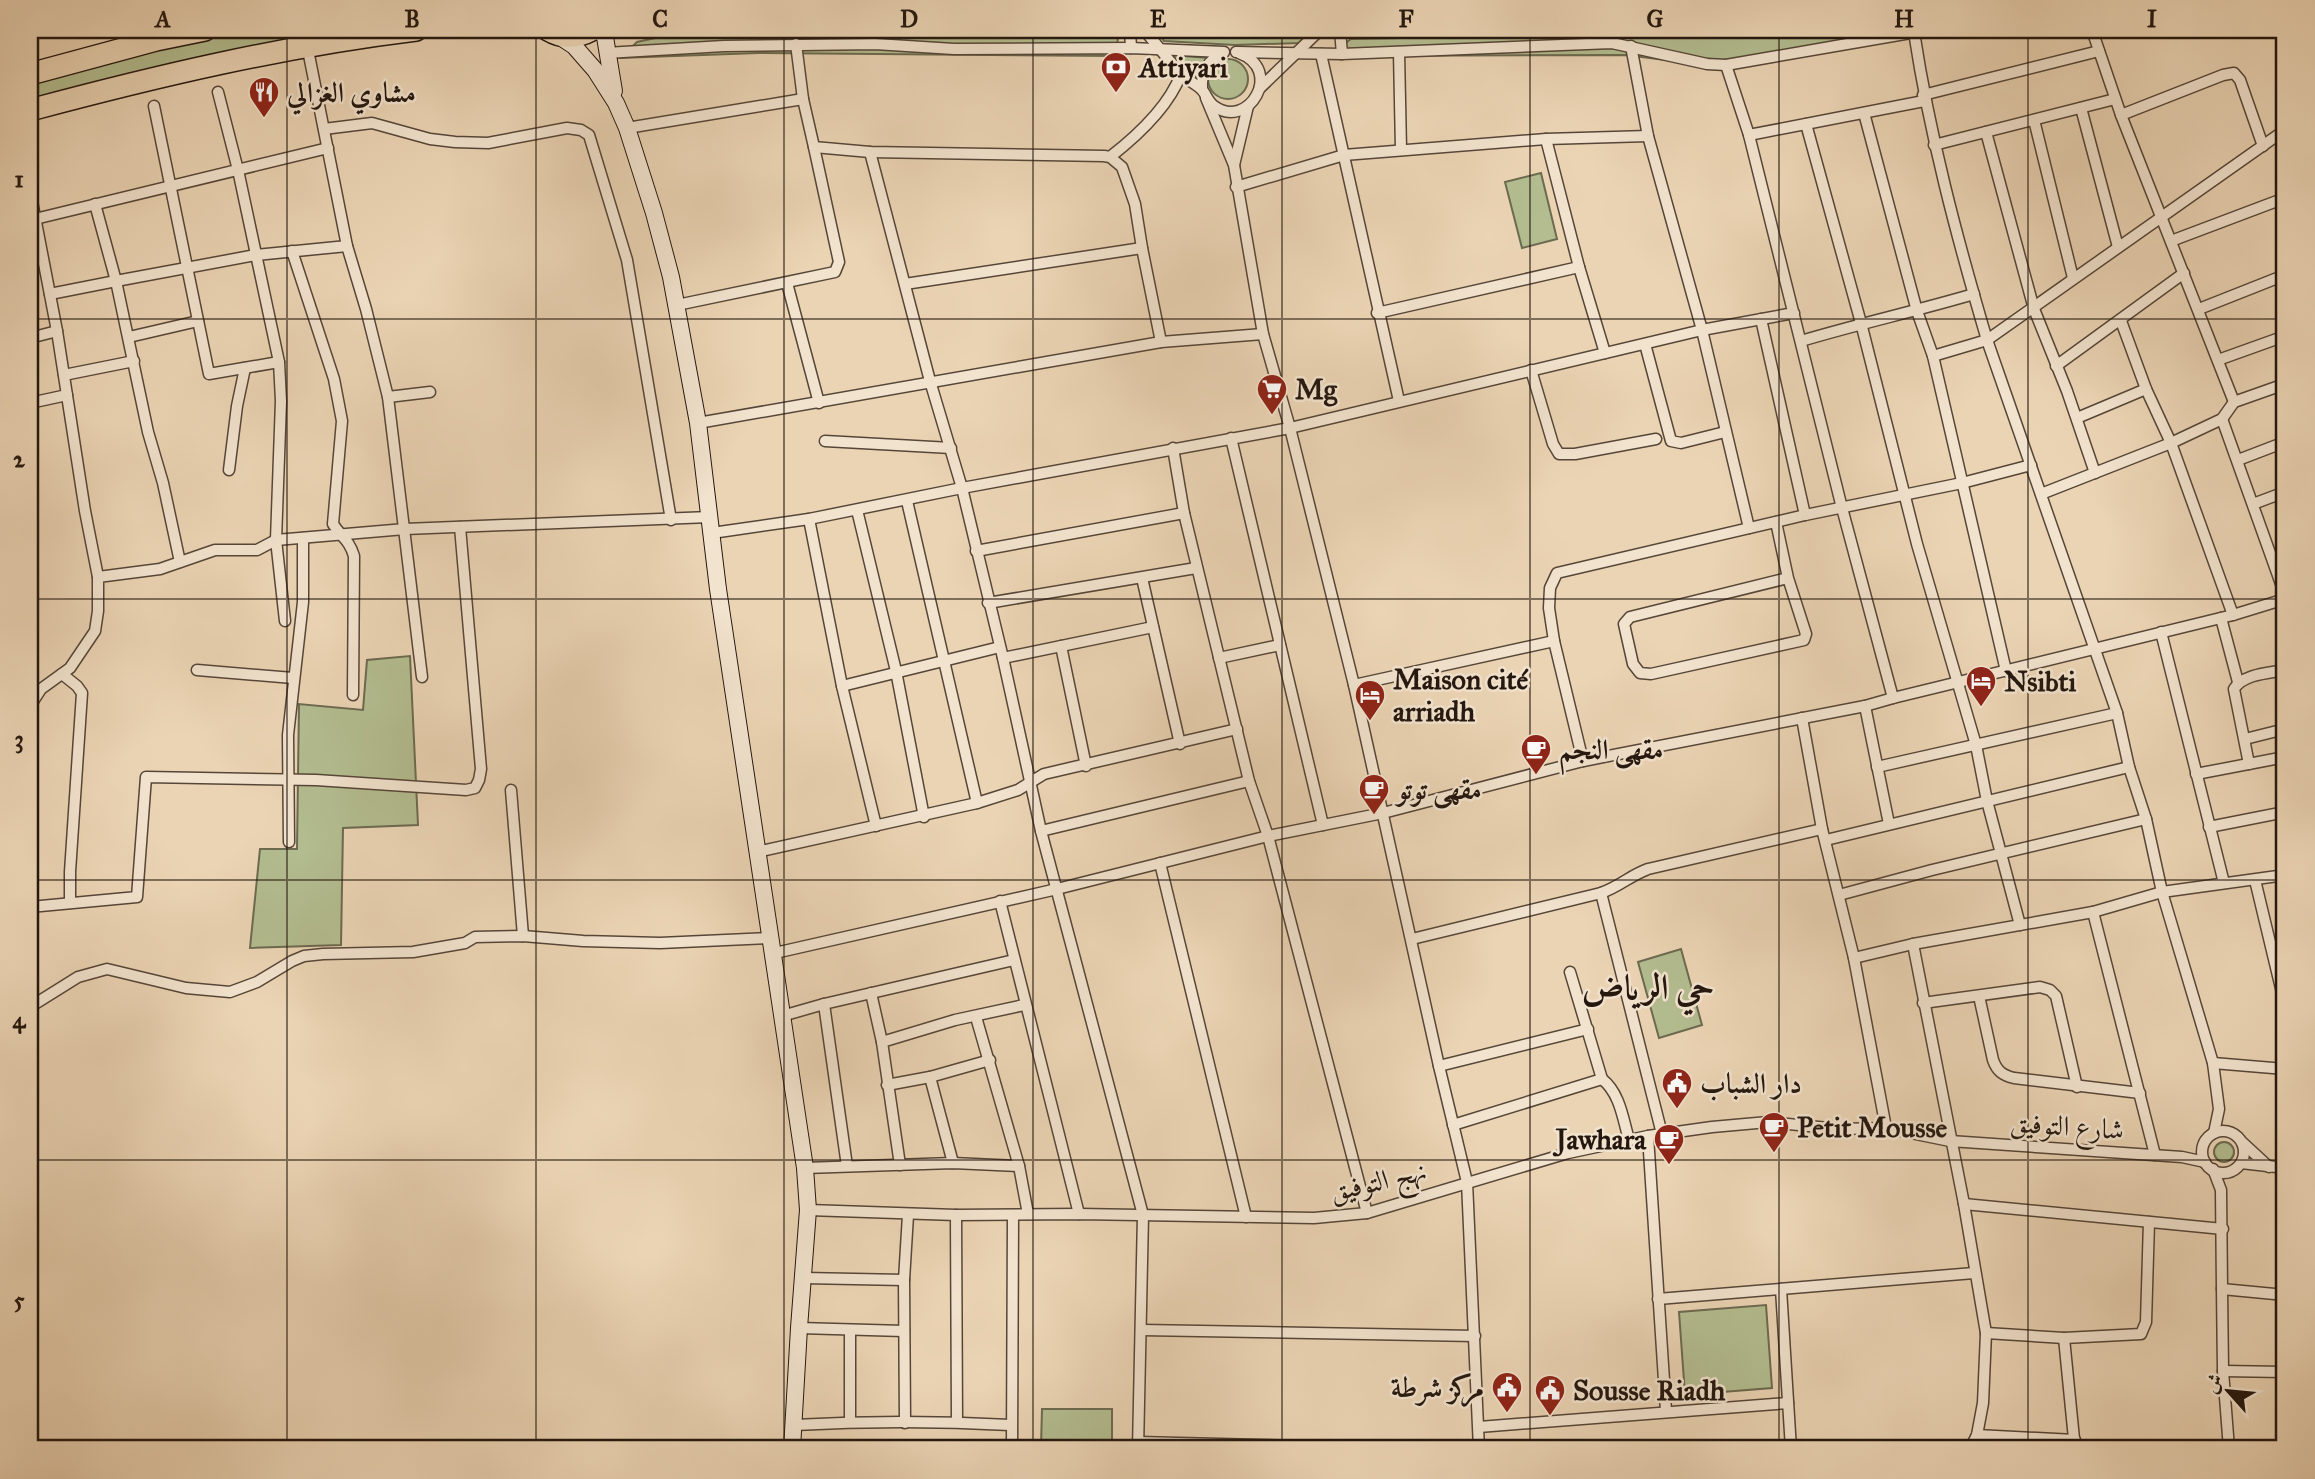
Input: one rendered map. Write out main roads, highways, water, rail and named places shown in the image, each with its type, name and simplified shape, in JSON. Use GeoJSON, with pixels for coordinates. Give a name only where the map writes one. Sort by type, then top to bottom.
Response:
{"type":"FeatureCollection","features":[{"type":"Feature","properties":{"kind":"highway"},"geometry":{"type":"LineString","coordinates":[[30,74],[156,40],[205,30]]}},
{"type":"Feature","properties":{"kind":"highway"},"geometry":{"type":"LineString","coordinates":[[30,110],[148,79],[307,45],[415,30]]}},
{"type":"Feature","properties":{"kind":"highway"},"geometry":{"type":"LineString","coordinates":[[550,32],[576,36],[592,30]]}},
{"type":"Feature","properties":{"kind":"place","name":"Attiyari"},"geometry":{"type":"Point","coordinates":[1116,94]}},
{"type":"Feature","properties":{"kind":"place","name":"مشاوي الغزالي"},"geometry":{"type":"Point","coordinates":[264,119]}},
{"type":"Feature","properties":{"kind":"place","name":"Mg"},"geometry":{"type":"Point","coordinates":[1272,416]}},
{"type":"Feature","properties":{"kind":"place","name":"Nsibti"},"geometry":{"type":"Point","coordinates":[1981,708]}},
{"type":"Feature","properties":{"kind":"place","name":"Maison cité arriadh"},"geometry":{"type":"Point","coordinates":[1370,722]}},
{"type":"Feature","properties":{"kind":"place","name":"مقهى النجم"},"geometry":{"type":"Point","coordinates":[1536,776]}},
{"type":"Feature","properties":{"kind":"place","name":"مقهى توتو"},"geometry":{"type":"Point","coordinates":[1374,816]}},
{"type":"Feature","properties":{"kind":"place","name":"دار الشباب"},"geometry":{"type":"Point","coordinates":[1677,1110]}},
{"type":"Feature","properties":{"kind":"place","name":"Petit Mousse"},"geometry":{"type":"Point","coordinates":[1774,1154]}},
{"type":"Feature","properties":{"kind":"place","name":"Jawhara"},"geometry":{"type":"Point","coordinates":[1669,1166]}},
{"type":"Feature","properties":{"kind":"place","name":"مركز شرطة"},"geometry":{"type":"Point","coordinates":[1507,1414]}},
{"type":"Feature","properties":{"kind":"place","name":"Sousse Riadh"},"geometry":{"type":"Point","coordinates":[1550,1417]}},
{"type":"Feature","properties":{"kind":"district","name":"حي الرياض"},"geometry":{"type":"Point","coordinates":[1648,987]}}]}
